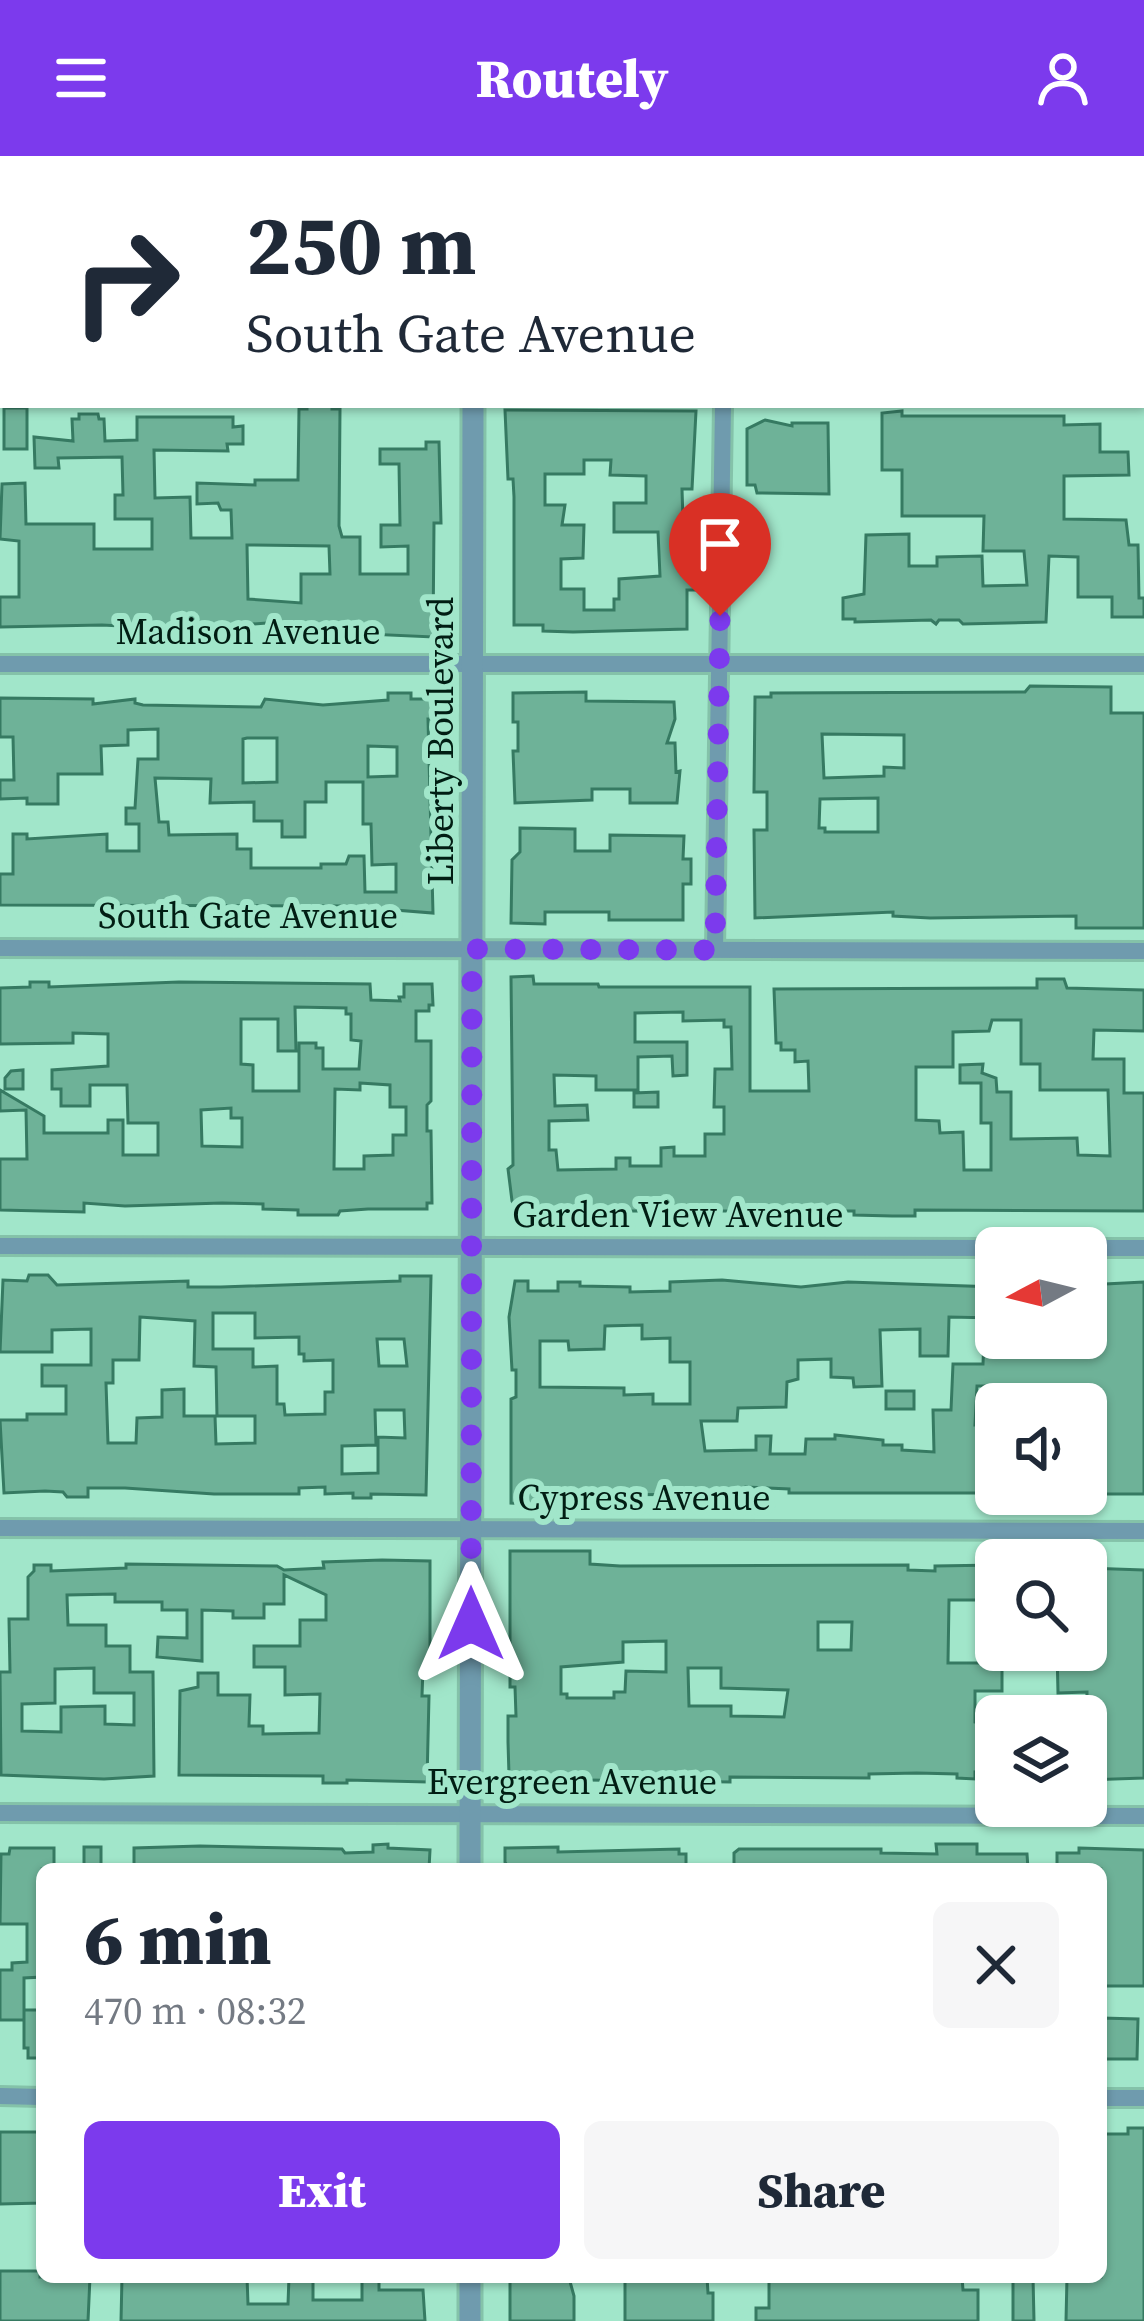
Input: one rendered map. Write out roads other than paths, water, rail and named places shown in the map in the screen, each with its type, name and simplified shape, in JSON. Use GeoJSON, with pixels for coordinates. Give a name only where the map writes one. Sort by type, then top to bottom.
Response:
{"type":"FeatureCollection","features":[{"type":"Feature","properties":{"kind":"street","name":"Liberty Boulevard"},"geometry":{"type":"LineString","coordinates":[[470,1863],[472,408]]}},
{"type":"Feature","properties":{"kind":"street"},"geometry":{"type":"LineString","coordinates":[[715,950],[723,408]]}},
{"type":"Feature","properties":{"kind":"street","name":"Madison Avenue"},"geometry":{"type":"LineString","coordinates":[[0,664],[1144,664]]}},
{"type":"Feature","properties":{"kind":"street","name":"South Gate Avenue"},"geometry":{"type":"LineString","coordinates":[[0,947],[1144,951]]}},
{"type":"Feature","properties":{"kind":"street","name":"Garden View Avenue"},"geometry":{"type":"LineString","coordinates":[[0,1246],[975,1248]]}},
{"type":"Feature","properties":{"kind":"street"},"geometry":{"type":"LineString","coordinates":[[1107,1248],[1144,1248]]}},
{"type":"Feature","properties":{"kind":"street","name":"Cypress Avenue"},"geometry":{"type":"LineString","coordinates":[[0,1528],[1144,1532]]}},
{"type":"Feature","properties":{"kind":"street","name":"Evergreen Avenue"},"geometry":{"type":"LineString","coordinates":[[0,1813],[1144,1816]]}},
{"type":"Feature","properties":{"kind":"street"},"geometry":{"type":"LineString","coordinates":[[0,2096],[36,2096]]}},
{"type":"Feature","properties":{"kind":"street"},"geometry":{"type":"LineString","coordinates":[[1107,2098],[1144,2098]]}},
{"type":"Feature","properties":{"kind":"street"},"geometry":{"type":"LineString","coordinates":[[470,2283],[470,2321]]}}]}
